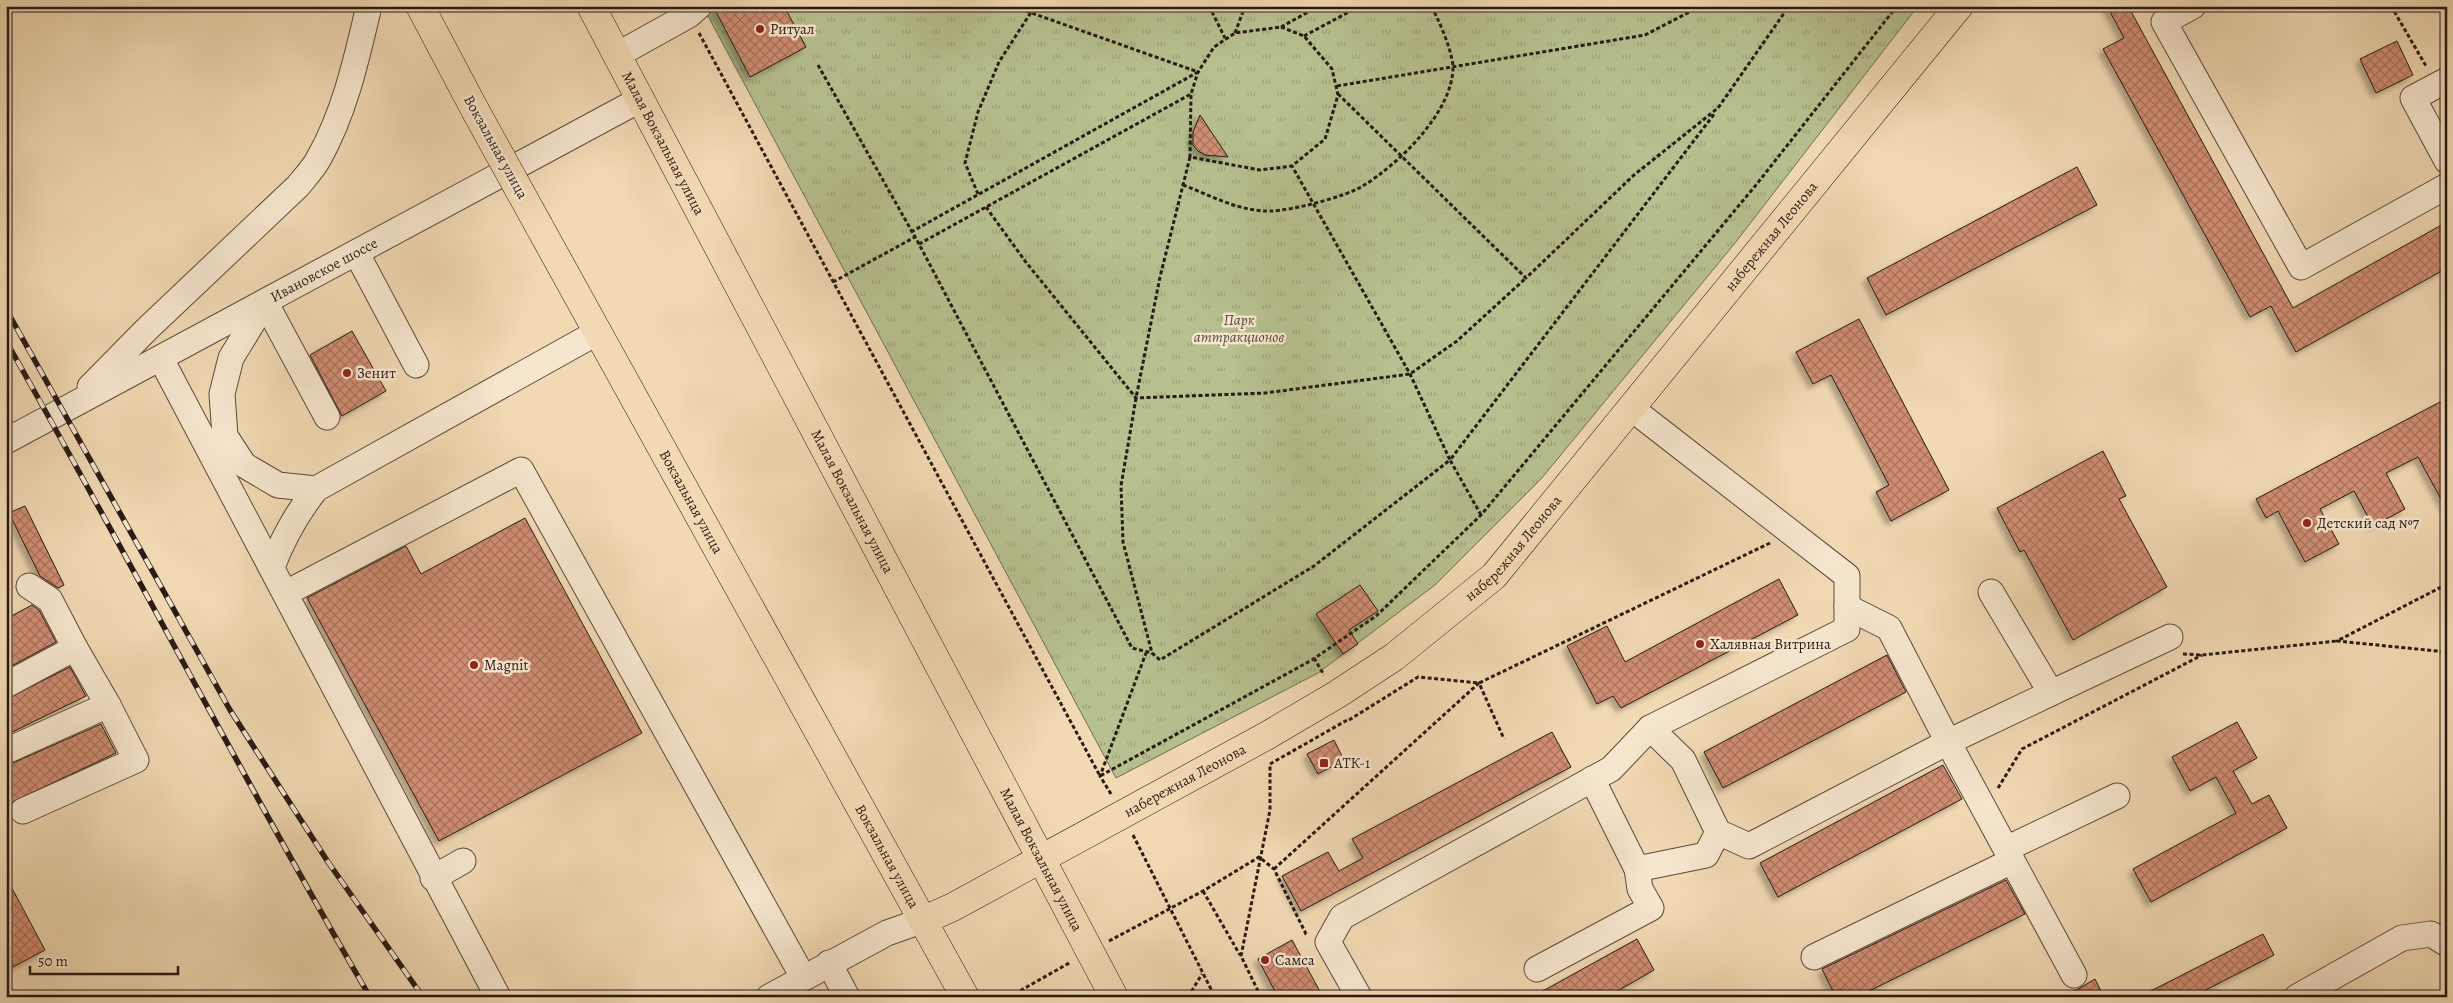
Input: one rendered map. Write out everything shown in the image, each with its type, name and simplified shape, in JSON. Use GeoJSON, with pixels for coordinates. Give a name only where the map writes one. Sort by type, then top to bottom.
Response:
{"type":"FeatureCollection","features":[{"type":"Feature","properties":{"kind":"main road","name":"Вокзальная улица"},"geometry":{"type":"LineString","coordinates":[[420,6],[475,110],[965,997]]}},
{"type":"Feature","properties":{"kind":"main road","name":"Малая Вокзальная улица"},"geometry":{"type":"LineString","coordinates":[[591,6],[1114,997]]}},
{"type":"Feature","properties":{"kind":"main road","name":"набережная Леонова"},"geometry":{"type":"LineString","coordinates":[[924,920],[953,908],[1336,695],[1394,657],[1494,576],[1959,6]]}},
{"type":"Feature","properties":{"kind":"street"},"geometry":{"type":"LineString","coordinates":[[74,403],[146,330],[298,186],[319,159],[332,132],[357,56],[369,6]]}},
{"type":"Feature","properties":{"kind":"street"},"geometry":{"type":"LineString","coordinates":[[2193,6],[2164,22],[2302,267],[2447,186]]}},
{"type":"Feature","properties":{"kind":"street"},"geometry":{"type":"LineString","coordinates":[[617,56],[694,11]]}},
{"type":"Feature","properties":{"kind":"street"},"geometry":{"type":"LineString","coordinates":[[2442,83],[2413,98],[2447,161]]}},
{"type":"Feature","properties":{"kind":"street","name":"Ивановское шоссе"},"geometry":{"type":"LineString","coordinates":[[6,442],[74,403],[161,359],[357,254],[641,99]]}},
{"type":"Feature","properties":{"kind":"street"},"geometry":{"type":"LineString","coordinates":[[357,254],[416,365]]}},
{"type":"Feature","properties":{"kind":"street"},"geometry":{"type":"LineString","coordinates":[[265,302],[231,358],[222,394],[226,436],[244,465],[278,485],[316,489]]}},
{"type":"Feature","properties":{"kind":"street"},"geometry":{"type":"LineString","coordinates":[[265,302],[327,417]]}},
{"type":"Feature","properties":{"kind":"street"},"geometry":{"type":"LineString","coordinates":[[272,567],[283,539],[297,513],[316,489],[598,332]]}},
{"type":"Feature","properties":{"kind":"street"},"geometry":{"type":"LineString","coordinates":[[161,359],[286,593],[433,878],[498,997]]}},
{"type":"Feature","properties":{"kind":"street"},"geometry":{"type":"LineString","coordinates":[[1360,997],[1328,942],[1342,917],[1611,769],[1650,728],[1847,629],[1847,576],[1631,408]]}},
{"type":"Feature","properties":{"kind":"street"},"geometry":{"type":"LineString","coordinates":[[286,593],[521,470],[803,977]]}},
{"type":"Feature","properties":{"kind":"street"},"geometry":{"type":"LineString","coordinates":[[23,812],[136,760],[50,600],[29,586]]}},
{"type":"Feature","properties":{"kind":"street"},"geometry":{"type":"LineString","coordinates":[[1991,592],[2051,693]]}},
{"type":"Feature","properties":{"kind":"street"},"geometry":{"type":"LineString","coordinates":[[1847,607],[1889,628],[1948,742],[2074,975]]}},
{"type":"Feature","properties":{"kind":"street"},"geometry":{"type":"LineString","coordinates":[[1650,728],[1683,760],[1718,832],[1749,846],[1948,742],[2051,693],[2172,645]]}},
{"type":"Feature","properties":{"kind":"street"},"geometry":{"type":"LineString","coordinates":[[6,686],[75,648]]}},
{"type":"Feature","properties":{"kind":"street"},"geometry":{"type":"LineString","coordinates":[[6,751],[108,705]]}},
{"type":"Feature","properties":{"kind":"street"},"geometry":{"type":"LineString","coordinates":[[1537,968],[1651,908],[1640,889],[1637,868],[1592,779]]}},
{"type":"Feature","properties":{"kind":"street"},"geometry":{"type":"LineString","coordinates":[[1814,957],[2117,796]]}},
{"type":"Feature","properties":{"kind":"street"},"geometry":{"type":"LineString","coordinates":[[1637,868],[1706,855],[1718,832]]}},
{"type":"Feature","properties":{"kind":"street"},"geometry":{"type":"LineString","coordinates":[[433,878],[463,861]]}},
{"type":"Feature","properties":{"kind":"street"},"geometry":{"type":"LineString","coordinates":[[768,997],[887,933],[924,920]]}},
{"type":"Feature","properties":{"kind":"street"},"geometry":{"type":"LineString","coordinates":[[2297,997],[2402,938],[2431,934],[2447,944]]}},
{"type":"Feature","properties":{"kind":"street"},"geometry":{"type":"LineString","coordinates":[[829,963],[848,997]]}},
{"type":"Feature","properties":{"kind":"path"},"geometry":{"type":"LineString","coordinates":[[1012,6],[1198,72]]}},
{"type":"Feature","properties":{"kind":"path"},"geometry":{"type":"LineString","coordinates":[[978,194],[966,163],[978,112],[999,62],[1035,6]]}},
{"type":"Feature","properties":{"kind":"path"},"geometry":{"type":"LineString","coordinates":[[1209,6],[1225,38]]}},
{"type":"Feature","properties":{"kind":"path"},"geometry":{"type":"LineString","coordinates":[[1235,32],[1245,6]]}},
{"type":"Feature","properties":{"kind":"path"},"geometry":{"type":"LineString","coordinates":[[1319,6],[1281,27],[1235,32],[1225,38],[1214,47],[1198,72],[1191,94],[1190,157],[1160,277],[1121,486],[1123,542],[1152,653],[1160,660],[1314,566],[1450,460],[1718,108],[1789,6]]}},
{"type":"Feature","properties":{"kind":"path"},"geometry":{"type":"LineString","coordinates":[[1304,36],[1360,6]]}},
{"type":"Feature","properties":{"kind":"path"},"geometry":{"type":"LineString","coordinates":[[1183,185],[1239,207],[1270,211],[1313,203],[1360,188],[1402,157],[1415,143],[1446,98],[1452,67],[1446,42],[1430,6]]}},
{"type":"Feature","properties":{"kind":"path"},"geometry":{"type":"LineString","coordinates":[[1337,86],[1645,35],[1701,6]]}},
{"type":"Feature","properties":{"kind":"path"},"geometry":{"type":"LineString","coordinates":[[1100,776],[1314,658],[1376,616],[1481,515],[1756,185],[1897,6]]}},
{"type":"Feature","properties":{"kind":"path"},"geometry":{"type":"LineString","coordinates":[[2391,6],[2442,83]]}},
{"type":"Feature","properties":{"kind":"path"},"geometry":{"type":"LineString","coordinates":[[694,11],[833,282],[1100,776],[1123,815],[1215,997]]}},
{"type":"Feature","properties":{"kind":"path"},"geometry":{"type":"LineString","coordinates":[[1190,157],[1260,170],[1292,166],[1325,139],[1338,94],[1332,69],[1304,36],[1281,27]]}},
{"type":"Feature","properties":{"kind":"path"},"geometry":{"type":"LineString","coordinates":[[818,65],[919,244],[1132,648],[1152,653]]}},
{"type":"Feature","properties":{"kind":"path"},"geometry":{"type":"LineString","coordinates":[[911,232],[1198,72]]}},
{"type":"Feature","properties":{"kind":"path"},"geometry":{"type":"LineString","coordinates":[[919,244],[1191,94]]}},
{"type":"Feature","properties":{"kind":"path"},"geometry":{"type":"LineString","coordinates":[[1338,94],[1526,278]]}},
{"type":"Feature","properties":{"kind":"path"},"geometry":{"type":"LineString","coordinates":[[1136,398],[1265,393],[1410,374],[1457,341],[1634,175],[1718,108]]}},
{"type":"Feature","properties":{"kind":"path"},"geometry":{"type":"LineString","coordinates":[[1292,166],[1410,374],[1450,460],[1481,515]]}},
{"type":"Feature","properties":{"kind":"path"},"geometry":{"type":"LineString","coordinates":[[986,207],[1025,261],[1136,398]]}},
{"type":"Feature","properties":{"kind":"path"},"geometry":{"type":"LineString","coordinates":[[833,282],[915,237]]}},
{"type":"Feature","properties":{"kind":"path"},"geometry":{"type":"LineString","coordinates":[[1274,869],[1479,683],[1791,533]]}},
{"type":"Feature","properties":{"kind":"path"},"geometry":{"type":"LineString","coordinates":[[2337,641],[2447,584]]}},
{"type":"Feature","properties":{"kind":"path"},"geometry":{"type":"LineString","coordinates":[[2172,645],[2202,654],[2337,641],[2447,652]]}},
{"type":"Feature","properties":{"kind":"path"},"geometry":{"type":"LineString","coordinates":[[1100,776],[1146,653]]}},
{"type":"Feature","properties":{"kind":"path"},"geometry":{"type":"LineString","coordinates":[[1984,809],[2022,749],[2202,654]]}},
{"type":"Feature","properties":{"kind":"path"},"geometry":{"type":"LineString","coordinates":[[1314,658],[1350,720]]}},
{"type":"Feature","properties":{"kind":"path"},"geometry":{"type":"LineString","coordinates":[[1241,956],[1259,857],[1270,810],[1270,764],[1350,720],[1418,677],[1479,683]]}},
{"type":"Feature","properties":{"kind":"path"},"geometry":{"type":"LineString","coordinates":[[1479,683],[1504,740]]}},
{"type":"Feature","properties":{"kind":"path"},"geometry":{"type":"LineString","coordinates":[[1259,857],[1274,869],[1306,934],[1328,942]]}},
{"type":"Feature","properties":{"kind":"path"},"geometry":{"type":"LineString","coordinates":[[1011,996],[1089,951],[1203,891],[1259,857]]}},
{"type":"Feature","properties":{"kind":"path"},"geometry":{"type":"LineString","coordinates":[[1203,891],[1241,956],[1261,997]]}},
{"type":"Feature","properties":{"kind":"path"},"geometry":{"type":"LineString","coordinates":[[1188,997],[1203,973]]}},
{"type":"Feature","properties":{"kind":"green space","name":"Парк аттракционов"},"geometry":{"type":"Polygon","coordinates":[[[721,6],[1918,6],[1735,243],[1541,479],[1435,585],[1318,673],[1116,778],[707,14],[721,6]]]}},
{"type":"Feature","properties":{"kind":"building","name":"Ритуал"},"geometry":{"type":"Polygon","coordinates":[[[713,6],[784,6],[806,47],[750,77],[713,6]]]}},
{"type":"Feature","properties":{"kind":"building"},"geometry":{"type":"Polygon","coordinates":[[[2107,6],[2128,6],[2293,308],[2447,222],[2447,268],[2296,352],[2271,306],[2250,317],[2103,49],[2124,38],[2107,6]]]}},
{"type":"Feature","properties":{"kind":"building"},"geometry":{"type":"Polygon","coordinates":[[[2397,41],[2413,75],[2376,93],[2360,59],[2397,41]]]}},
{"type":"Feature","properties":{"kind":"building"},"geometry":{"type":"Polygon","coordinates":[[[1200,115],[1228,157],[1205,155],[1193,145],[1193,132],[1200,115]]]}},
{"type":"Feature","properties":{"kind":"building"},"geometry":{"type":"Polygon","coordinates":[[[2077,167],[2097,205],[1886,315],[1867,278],[2077,167]]]}},
{"type":"Feature","properties":{"kind":"building"},"geometry":{"type":"Polygon","coordinates":[[[1859,319],[1949,490],[1891,521],[1876,492],[1889,485],[1831,375],[1813,384],[1796,352],[1859,319]]]}},
{"type":"Feature","properties":{"kind":"building","name":"Зенит"},"geometry":{"type":"Polygon","coordinates":[[[352,331],[386,391],[342,416],[310,355],[352,331]]]}},
{"type":"Feature","properties":{"kind":"building"},"geometry":{"type":"Polygon","coordinates":[[[2440,402],[2447,414],[2447,510],[2418,457],[2386,473],[2405,509],[2373,526],[2354,491],[2320,509],[2339,544],[2305,562],[2278,511],[2266,518],[2256,499],[2440,402]]]}},
{"type":"Feature","properties":{"kind":"building"},"geometry":{"type":"Polygon","coordinates":[[[2103,451],[2126,496],[2119,499],[2167,587],[2073,640],[2024,550],[2020,552],[1997,508],[2103,451]]]}},
{"type":"Feature","properties":{"kind":"building"},"geometry":{"type":"Polygon","coordinates":[[[25,506],[64,585],[58,588],[40,576],[9,513],[25,506]]]}},
{"type":"Feature","properties":{"kind":"building","name":"Magnit"},"geometry":{"type":"Polygon","coordinates":[[[525,518],[642,733],[439,841],[307,598],[406,546],[421,574],[525,518]]]}},
{"type":"Feature","properties":{"kind":"building"},"geometry":{"type":"Polygon","coordinates":[[[1779,579],[1798,615],[1621,708],[1613,696],[1597,704],[1567,646],[1607,626],[1625,662],[1779,579]]]}},
{"type":"Feature","properties":{"kind":"building"},"geometry":{"type":"Polygon","coordinates":[[[1360,585],[1378,611],[1349,630],[1358,644],[1343,654],[1316,614],[1360,585]]]}},
{"type":"Feature","properties":{"kind":"building"},"geometry":{"type":"Polygon","coordinates":[[[32,605],[39,610],[56,642],[6,669],[6,619],[32,605]]]}},
{"type":"Feature","properties":{"kind":"building"},"geometry":{"type":"Polygon","coordinates":[[[1887,655],[1906,692],[1723,788],[1704,752],[1887,655]]]}},
{"type":"Feature","properties":{"kind":"building"},"geometry":{"type":"Polygon","coordinates":[[[70,667],[86,696],[6,735],[6,699],[70,667]]]}},
{"type":"Feature","properties":{"kind":"building"},"geometry":{"type":"Polygon","coordinates":[[[2237,722],[2257,758],[2233,771],[2252,804],[2269,795],[2287,828],[2151,902],[2133,869],[2236,813],[2216,777],[2190,791],[2172,757],[2237,722]]]}},
{"type":"Feature","properties":{"kind":"building"},"geometry":{"type":"Polygon","coordinates":[[[101,724],[116,753],[6,805],[6,766],[101,724]]]}},
{"type":"Feature","properties":{"kind":"building"},"geometry":{"type":"Polygon","coordinates":[[[1552,732],[1571,767],[1301,911],[1282,876],[1328,852],[1339,871],[1363,858],[1352,839],[1552,732]]]}},
{"type":"Feature","properties":{"kind":"building"},"geometry":{"type":"Polygon","coordinates":[[[1334,740],[1344,760],[1318,774],[1307,754],[1334,740]]]}},
{"type":"Feature","properties":{"kind":"building"},"geometry":{"type":"Polygon","coordinates":[[[1943,765],[1962,799],[1778,897],[1760,863],[1943,765]]]}},
{"type":"Feature","properties":{"kind":"building"},"geometry":{"type":"Polygon","coordinates":[[[6,877],[45,950],[13,967],[6,954],[6,877]]]}},
{"type":"Feature","properties":{"kind":"building"},"geometry":{"type":"Polygon","coordinates":[[[2006,880],[2025,914],[1857,997],[1836,997],[1822,969],[2006,880]]]}},
{"type":"Feature","properties":{"kind":"building"},"geometry":{"type":"Polygon","coordinates":[[[2263,934],[2274,955],[2192,997],[2139,997],[2263,934]]]}},
{"type":"Feature","properties":{"kind":"building"},"geometry":{"type":"Polygon","coordinates":[[[1637,939],[1654,970],[1607,997],[1532,997],[1637,939]]]}},
{"type":"Feature","properties":{"kind":"building"},"geometry":{"type":"Polygon","coordinates":[[[1292,940],[1323,997],[1278,997],[1258,959],[1292,940]]]}},
{"type":"Feature","properties":{"kind":"building"},"geometry":{"type":"Polygon","coordinates":[[[2095,979],[2104,997],[2060,997],[2080,988],[2095,979]]]}},
{"type":"Feature","properties":{"kind":"railway"},"geometry":{"type":"LineString","coordinates":[[6,309],[230,710],[328,862],[423,997]]}},
{"type":"Feature","properties":{"kind":"railway"},"geometry":{"type":"LineString","coordinates":[[6,341],[277,834],[370,997]]}},
{"type":"Feature","properties":{"kind":"place","name":"Ритуал"},"geometry":{"type":"Point","coordinates":[760,29]}},
{"type":"Feature","properties":{"kind":"place","name":"Зенит"},"geometry":{"type":"Point","coordinates":[347,373]}},
{"type":"Feature","properties":{"kind":"place","name":"Детский сад №7"},"geometry":{"type":"Point","coordinates":[2307,523]}},
{"type":"Feature","properties":{"kind":"place","name":"Халявная Витрина"},"geometry":{"type":"Point","coordinates":[1700,644]}},
{"type":"Feature","properties":{"kind":"place","name":"Magnit"},"geometry":{"type":"Point","coordinates":[474,665]}},
{"type":"Feature","properties":{"kind":"place","name":"АТК-1"},"geometry":{"type":"Point","coordinates":[1324,763]}},
{"type":"Feature","properties":{"kind":"place","name":"Самса"},"geometry":{"type":"Point","coordinates":[1265,960]}}]}
